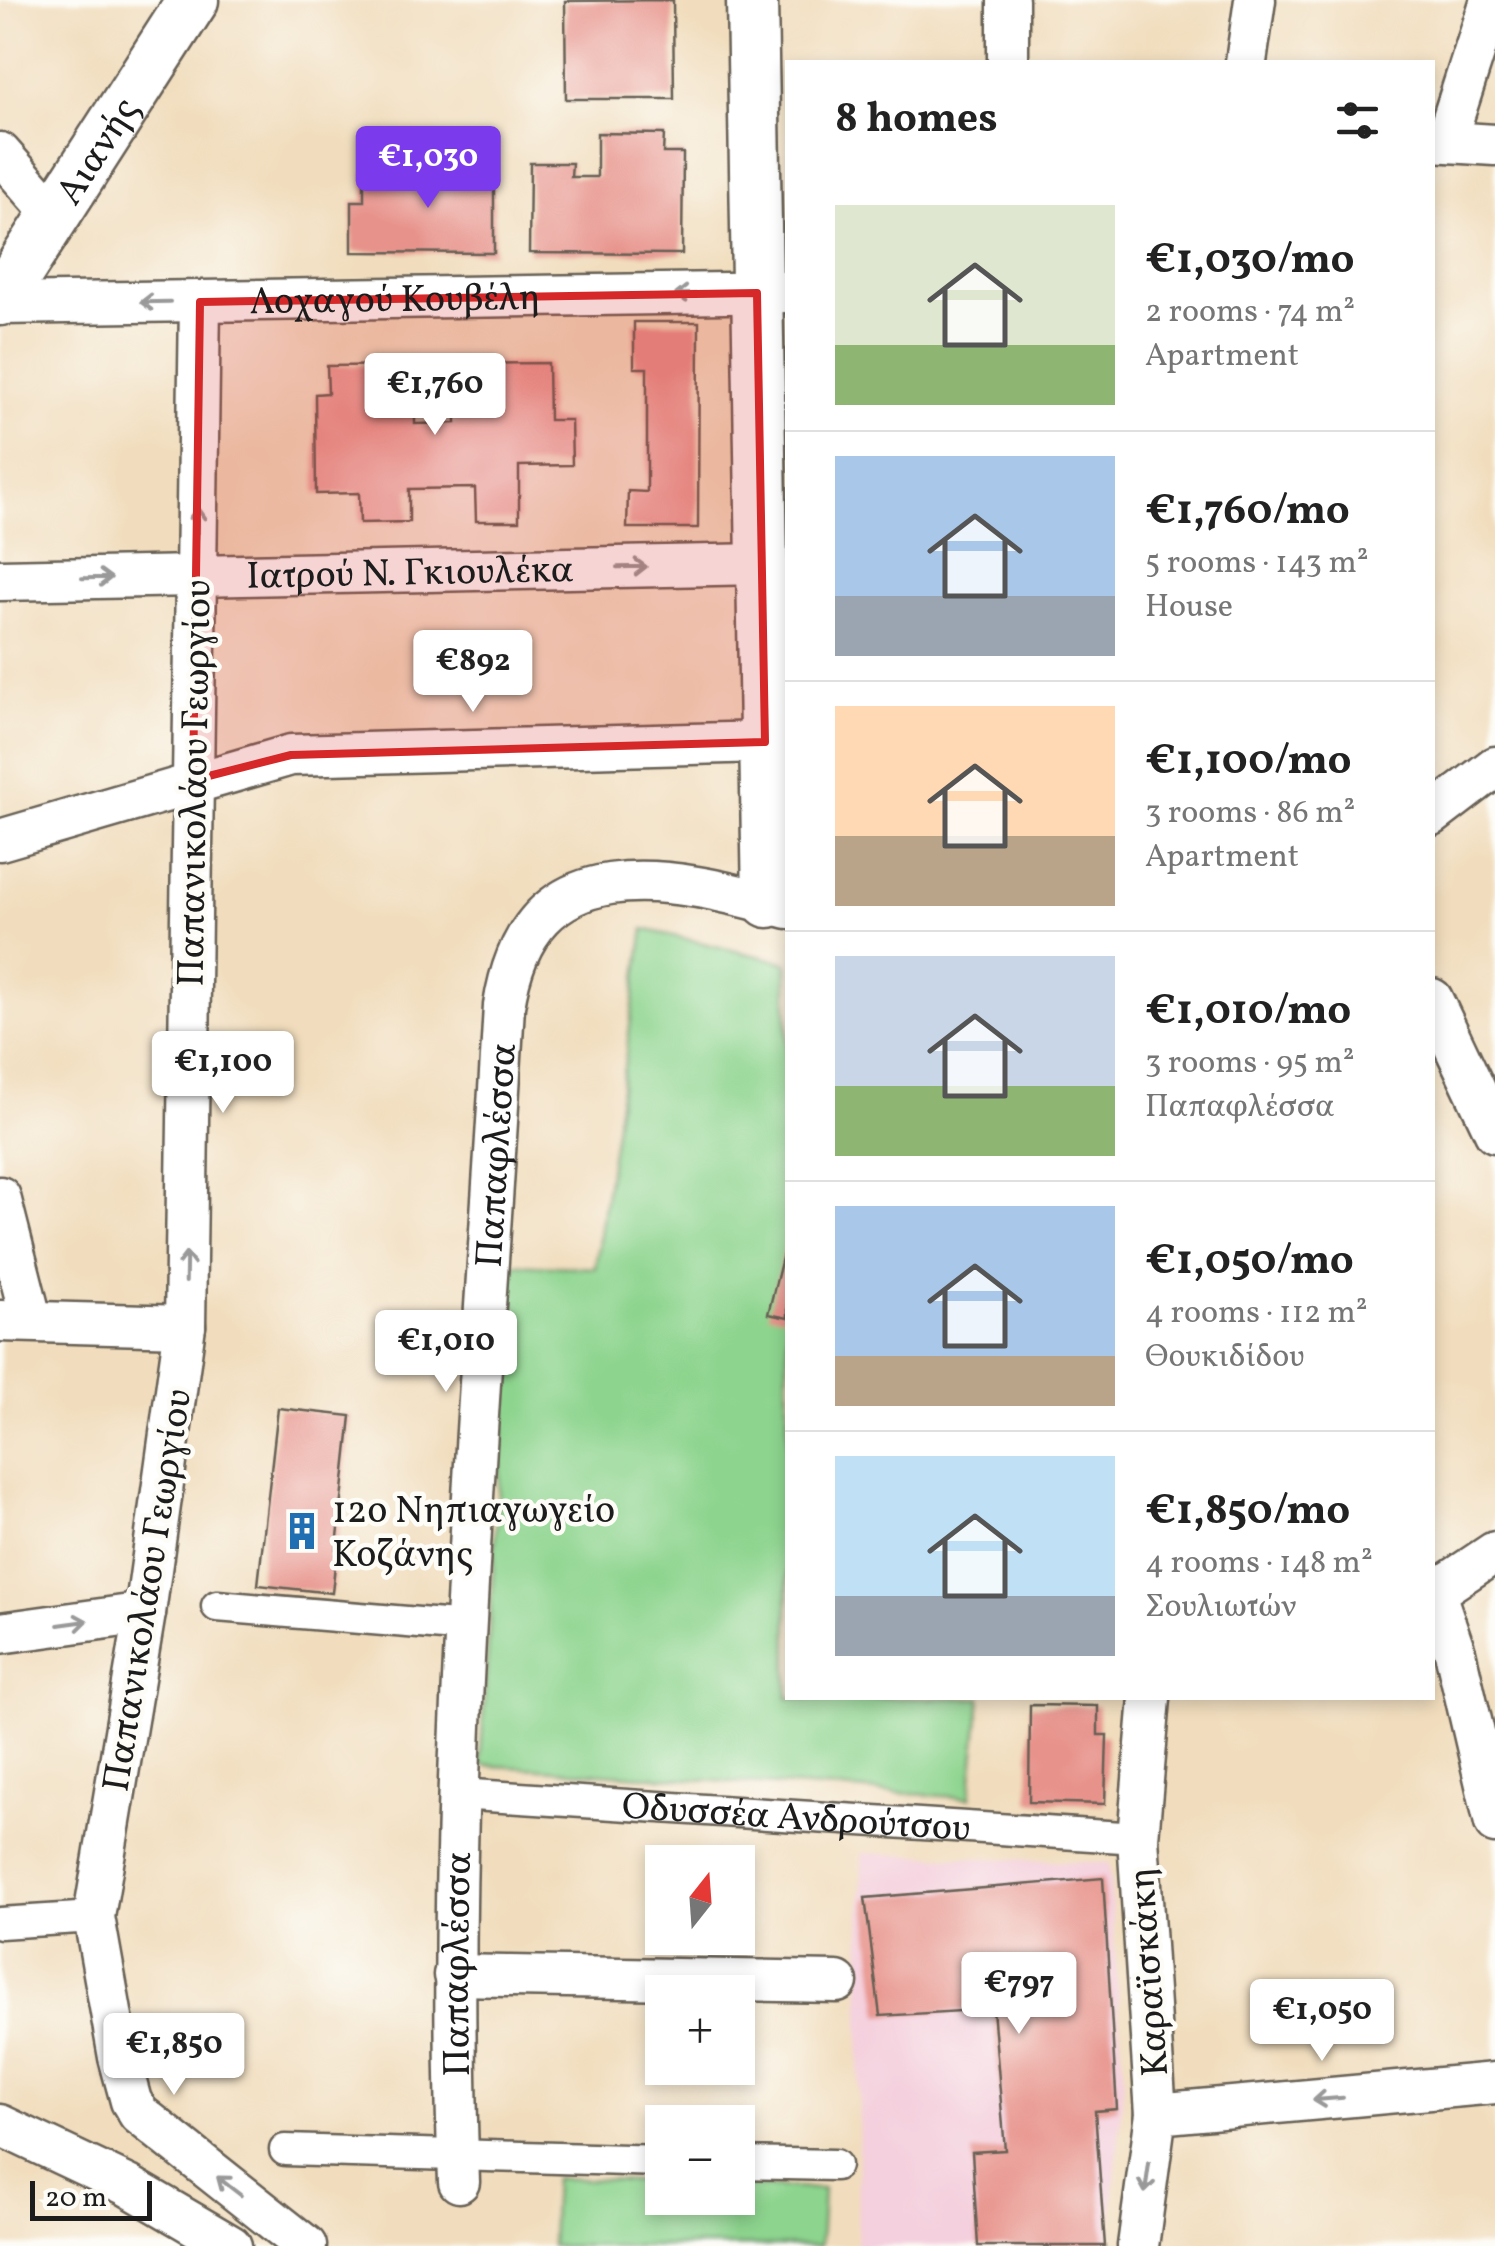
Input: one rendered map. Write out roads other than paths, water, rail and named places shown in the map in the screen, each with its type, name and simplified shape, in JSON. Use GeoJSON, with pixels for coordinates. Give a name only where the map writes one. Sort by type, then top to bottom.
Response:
{"type":"FeatureCollection","features":[{"type":"Feature","properties":{"kind":"street","name":"Αιανής"},"geometry":{"type":"LineString","coordinates":[[0,302],[193,0]]}},
{"type":"Feature","properties":{"kind":"street"},"geometry":{"type":"LineString","coordinates":[[752,0],[772,292],[765,742],[778,905]]}},
{"type":"Feature","properties":{"kind":"street"},"geometry":{"type":"LineString","coordinates":[[1008,0],[1008,60]]}},
{"type":"Feature","properties":{"kind":"street"},"geometry":{"type":"LineString","coordinates":[[1246,60],[1255,0]]}},
{"type":"Feature","properties":{"kind":"street"},"geometry":{"type":"LineString","coordinates":[[1491,0],[1440,140],[1495,145]]}},
{"type":"Feature","properties":{"kind":"street"},"geometry":{"type":"LineString","coordinates":[[0,154],[54,214]]}},
{"type":"Feature","properties":{"kind":"street","name":"Λοχαγού Κουβέλη"},"geometry":{"type":"LineString","coordinates":[[0,302],[772,292]]}},
{"type":"Feature","properties":{"kind":"street","name":"Παπανικολάου Γεωργίου"},"geometry":{"type":"LineString","coordinates":[[200,302],[185,1326],[146,1613],[94,1918],[130,2101],[139,2114],[306,2246]]}},
{"type":"Feature","properties":{"kind":"street","name":"Ιατρού N. Γκιουλέκα"},"geometry":{"type":"LineString","coordinates":[[0,580],[196,576],[770,596]]}},
{"type":"Feature","properties":{"kind":"street"},"geometry":{"type":"LineString","coordinates":[[0,840],[194,780],[292,755],[765,742]]}},
{"type":"Feature","properties":{"kind":"street"},"geometry":{"type":"LineString","coordinates":[[1435,813],[1495,767]]}},
{"type":"Feature","properties":{"kind":"street","name":"Παπαφλέσσα"},"geometry":{"type":"LineString","coordinates":[[459,2168],[454,1975],[457,1794],[510,964],[551,909],[589,886],[622,881],[704,889],[778,905]]}},
{"type":"Feature","properties":{"kind":"street"},"geometry":{"type":"LineString","coordinates":[[1435,1006],[1495,1132]]}},
{"type":"Feature","properties":{"kind":"street"},"geometry":{"type":"LineString","coordinates":[[0,1197],[15,1320],[185,1326]]}},
{"type":"Feature","properties":{"kind":"street"},"geometry":{"type":"LineString","coordinates":[[1435,1589],[1495,1552]]}},
{"type":"Feature","properties":{"kind":"street"},"geometry":{"type":"LineString","coordinates":[[1435,1593],[1455,1652],[1495,1823]]}},
{"type":"Feature","properties":{"kind":"street"},"geometry":{"type":"LineString","coordinates":[[218,1606],[467,1627]]}},
{"type":"Feature","properties":{"kind":"street"},"geometry":{"type":"LineString","coordinates":[[0,1634],[146,1613]]}},
{"type":"Feature","properties":{"kind":"street","name":"Καραϊσκάκη"},"geometry":{"type":"LineString","coordinates":[[1138,2246],[1156,2114],[1138,1838],[1150,1700]]}},
{"type":"Feature","properties":{"kind":"street","name":"Οδυσσέα Ανδρούτσου"},"geometry":{"type":"LineString","coordinates":[[457,1794],[1138,1838]]}},
{"type":"Feature","properties":{"kind":"street"},"geometry":{"type":"LineString","coordinates":[[0,1923],[94,1918]]}},
{"type":"Feature","properties":{"kind":"street"},"geometry":{"type":"LineString","coordinates":[[454,1975],[837,1982]]}},
{"type":"Feature","properties":{"kind":"street"},"geometry":{"type":"LineString","coordinates":[[1156,2114],[1495,2083]]}},
{"type":"Feature","properties":{"kind":"street"},"geometry":{"type":"LineString","coordinates":[[0,2125],[127,2185],[231,2246]]}},
{"type":"Feature","properties":{"kind":"street"},"geometry":{"type":"LineString","coordinates":[[285,2150],[459,2168],[645,2161]]}},
{"type":"Feature","properties":{"kind":"street"},"geometry":{"type":"LineString","coordinates":[[755,2163],[835,2165]]}},
{"type":"Feature","properties":{"kind":"place","name":"12ο Νηπιαγωγείο Κοζάνης"},"geometry":{"type":"Point","coordinates":[302,1531]}}]}
